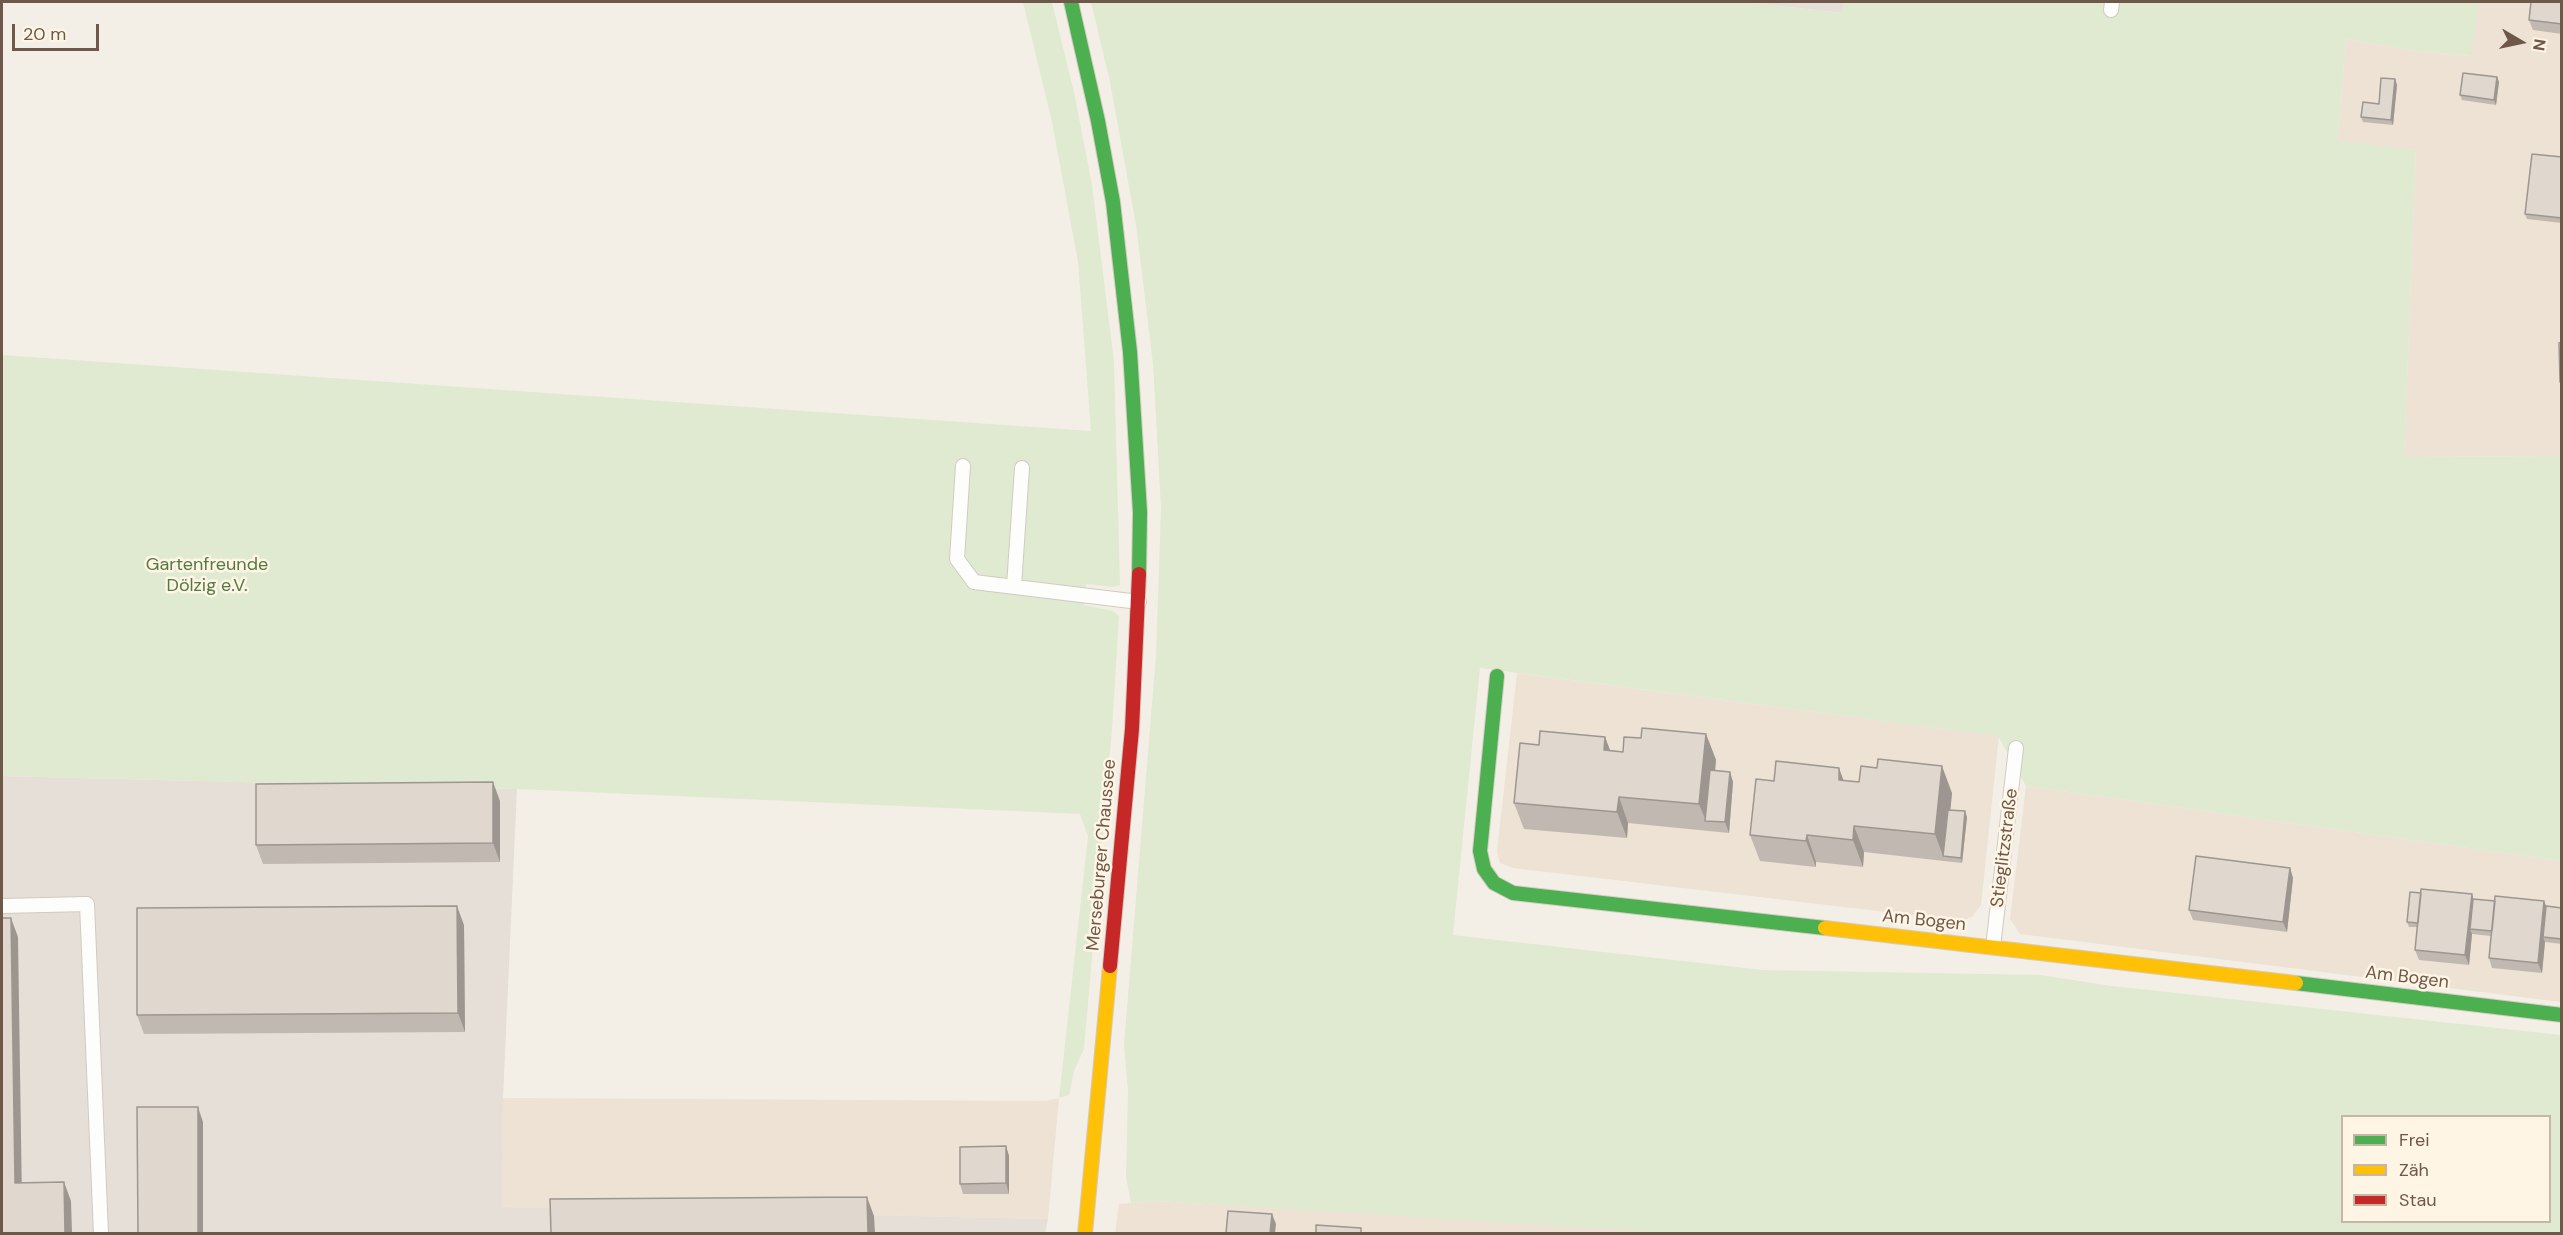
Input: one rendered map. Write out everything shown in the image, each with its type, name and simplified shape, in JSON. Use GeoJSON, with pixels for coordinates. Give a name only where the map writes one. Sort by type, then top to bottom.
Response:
{"type":"FeatureCollection","features":[{"type":"Feature","properties":{"kind":"street","name":"Merseburger Chaussee"},"geometry":{"type":"LineString","coordinates":[[1071,2],[1098,121],[1113,202],[1130,352],[1139,479],[1139,602],[1120,861],[1085,1233]]}},
{"type":"Feature","properties":{"kind":"street","name":"Am Bogen"},"geometry":{"type":"LineString","coordinates":[[1497,676],[1480,850],[1484,869],[1494,883],[1513,893],[1993,947],[2562,1015]]}},
{"type":"Feature","properties":{"kind":"lane"},"geometry":{"type":"LineString","coordinates":[[963,466],[957,559],[974,582],[1139,602]]}},
{"type":"Feature","properties":{"kind":"lane"},"geometry":{"type":"LineString","coordinates":[[1014,586],[1022,468]]}},
{"type":"Feature","properties":{"kind":"lane","name":"Stieglitzstraße"},"geometry":{"type":"LineString","coordinates":[[1993,947],[2016,748]]}},
{"type":"Feature","properties":{"kind":"lane"},"geometry":{"type":"LineString","coordinates":[[2,906],[87,904],[101,1233]]}},
{"type":"Feature","properties":{"kind":"shaded area"},"geometry":{"type":"Polygon","coordinates":[[[1743,2],[1844,2],[1843,13],[1743,2]]]}},
{"type":"Feature","properties":{"kind":"shaded area"},"geometry":{"type":"Polygon","coordinates":[[[2479,2],[2561,2],[2561,456],[2404,457],[2416,150],[2337,142],[2346,39],[2408,50],[2470,56],[2479,2]]]}},
{"type":"Feature","properties":{"kind":"shaded area"},"geometry":{"type":"Polygon","coordinates":[[[1517,673],[1999,736],[1981,905],[1973,916],[1963,921],[1513,868],[1500,863],[1497,851],[1517,673]]]}},
{"type":"Feature","properties":{"kind":"shaded area"},"geometry":{"type":"Polygon","coordinates":[[[2,776],[517,789],[503,1098],[502,1207],[1048,1219],[1045,1234],[2,1234],[2,776]]]}},
{"type":"Feature","properties":{"kind":"shaded area"},"geometry":{"type":"Polygon","coordinates":[[[2026,786],[2561,861],[2561,1002],[2020,934],[2010,919],[2026,786]]]}},
{"type":"Feature","properties":{"kind":"shaded area"},"geometry":{"type":"Polygon","coordinates":[[[503,1098],[1046,1101],[1059,1098],[1048,1219],[501,1207],[503,1098]]]}},
{"type":"Feature","properties":{"kind":"shaded area"},"geometry":{"type":"Polygon","coordinates":[[[1158,1201],[1686,1233],[1115,1234],[1119,1204],[1158,1201]]]}},
{"type":"Feature","properties":{"kind":"green space","name":"Gartenfreunde Dölzig e.V."},"geometry":{"type":"Polygon","coordinates":[[[1023,2],[1052,2],[1075,97],[1092,185],[1114,362],[1120,585],[1113,587],[1086,584],[1084,605],[1113,611],[1119,616],[1112,730],[1084,1049],[1074,1071],[1069,1095],[1059,1098],[1088,836],[1080,814],[517,789],[2,776],[2,355],[1091,431],[1078,262],[1052,122],[1023,2]]]}},
{"type":"Feature","properties":{"kind":"green space"},"geometry":{"type":"Polygon","coordinates":[[[1091,2],[1743,2],[1842,13],[1844,2],[2479,2],[2471,56],[2408,50],[2346,39],[2337,141],[2416,150],[2404,457],[2561,456],[2561,861],[2026,786],[1998,736],[1480,668],[1453,935],[1763,970],[2040,975],[2112,986],[2561,1035],[2561,1233],[1686,1234],[1158,1201],[1131,1203],[1126,1177],[1128,1092],[1124,1044],[1156,655],[1161,508],[1153,364],[1136,225],[1110,82],[1091,2]]]}},
{"type":"Feature","properties":{"kind":"building"},"geometry":{"type":"Polygon","coordinates":[[[2531,2],[2562,2],[2562,24],[2529,20],[2531,2]]]}},
{"type":"Feature","properties":{"kind":"building"},"geometry":{"type":"Polygon","coordinates":[[[2463,73],[2497,77],[2494,100],[2460,95],[2463,73]]]}},
{"type":"Feature","properties":{"kind":"building"},"geometry":{"type":"Polygon","coordinates":[[[2381,78],[2395,79],[2391,120],[2361,117],[2363,102],[2379,104],[2381,78]]]}},
{"type":"Feature","properties":{"kind":"building"},"geometry":{"type":"Polygon","coordinates":[[[2532,154],[2562,157],[2562,218],[2525,214],[2532,154]]]}},
{"type":"Feature","properties":{"kind":"building"},"geometry":{"type":"Polygon","coordinates":[[[2562,342],[2562,383],[2560,382],[2559,343],[2562,342]]]}},
{"type":"Feature","properties":{"kind":"building"},"geometry":{"type":"Polygon","coordinates":[[[1642,728],[1706,734],[1699,804],[1619,797],[1617,812],[1514,803],[1520,743],[1539,745],[1540,731],[1605,737],[1604,750],[1623,752],[1624,737],[1641,738],[1642,728]]]}},
{"type":"Feature","properties":{"kind":"building"},"geometry":{"type":"Polygon","coordinates":[[[1878,759],[1942,766],[1935,834],[1854,826],[1853,840],[1807,835],[1806,841],[1750,835],[1756,779],[1774,781],[1776,761],[1839,768],[1839,780],[1859,782],[1861,766],[1877,768],[1878,759]]]}},
{"type":"Feature","properties":{"kind":"building"},"geometry":{"type":"Polygon","coordinates":[[[1710,770],[1730,772],[1725,822],[1705,821],[1710,770]]]}},
{"type":"Feature","properties":{"kind":"building"},"geometry":{"type":"Polygon","coordinates":[[[493,782],[493,843],[256,845],[256,784],[493,782]]]}},
{"type":"Feature","properties":{"kind":"building"},"geometry":{"type":"Polygon","coordinates":[[[1948,810],[1965,811],[1961,858],[1943,856],[1948,810]]]}},
{"type":"Feature","properties":{"kind":"building"},"geometry":{"type":"Polygon","coordinates":[[[2196,856],[2290,868],[2283,922],[2189,910],[2196,856]]]}},
{"type":"Feature","properties":{"kind":"building"},"geometry":{"type":"Polygon","coordinates":[[[2421,889],[2472,894],[2465,955],[2415,950],[2421,889]]]}},
{"type":"Feature","properties":{"kind":"building"},"geometry":{"type":"Polygon","coordinates":[[[2410,892],[2421,893],[2418,923],[2407,922],[2410,892]]]}},
{"type":"Feature","properties":{"kind":"building"},"geometry":{"type":"Polygon","coordinates":[[[2495,896],[2544,901],[2538,963],[2489,958],[2495,896]]]}},
{"type":"Feature","properties":{"kind":"building"},"geometry":{"type":"Polygon","coordinates":[[[2473,899],[2495,901],[2492,931],[2470,929],[2473,899]]]}},
{"type":"Feature","properties":{"kind":"building"},"geometry":{"type":"Polygon","coordinates":[[[457,906],[458,1013],[137,1015],[137,908],[457,906]]]}},
{"type":"Feature","properties":{"kind":"building"},"geometry":{"type":"Polygon","coordinates":[[[2546,906],[2562,908],[2562,939],[2543,937],[2546,906]]]}},
{"type":"Feature","properties":{"kind":"building"},"geometry":{"type":"Polygon","coordinates":[[[2,918],[11,918],[15,1183],[64,1182],[65,1233],[2,1233],[2,918]]]}},
{"type":"Feature","properties":{"kind":"building"},"geometry":{"type":"Polygon","coordinates":[[[137,1107],[198,1107],[198,1233],[138,1233],[137,1107]]]}},
{"type":"Feature","properties":{"kind":"building"},"geometry":{"type":"Polygon","coordinates":[[[1006,1146],[1006,1183],[960,1184],[960,1147],[1006,1146]]]}},
{"type":"Feature","properties":{"kind":"building"},"geometry":{"type":"Polygon","coordinates":[[[867,1197],[868,1233],[551,1233],[550,1199],[867,1197]]]}},
{"type":"Feature","properties":{"kind":"building"},"geometry":{"type":"Polygon","coordinates":[[[1228,1211],[1272,1214],[1270,1233],[1226,1233],[1228,1211]]]}},
{"type":"Feature","properties":{"kind":"building"},"geometry":{"type":"Polygon","coordinates":[[[1316,1225],[1361,1228],[1361,1233],[1316,1233],[1316,1225]]]}},
{"type":"Feature","properties":{"kind":"traffic: fast"},"geometry":{"type":"LineString","coordinates":[[1071,2],[1098,121],[1113,202],[1130,352],[1140,512],[1139,574]]}},
{"type":"Feature","properties":{"kind":"traffic: fast"},"geometry":{"type":"LineString","coordinates":[[1497,676],[1480,851],[1484,869],[1494,883],[1513,893],[1825,928]]}},
{"type":"Feature","properties":{"kind":"traffic: fast"},"geometry":{"type":"LineString","coordinates":[[2296,983],[2562,1015]]}},
{"type":"Feature","properties":{"kind":"traffic: slow"},"geometry":{"type":"LineString","coordinates":[[1825,928],[2296,983]]}},
{"type":"Feature","properties":{"kind":"traffic: slow"},"geometry":{"type":"LineString","coordinates":[[1085,1234],[1110,966]]}},
{"type":"Feature","properties":{"kind":"traffic: jam"},"geometry":{"type":"LineString","coordinates":[[1110,966],[1132,729],[1139,574]]}}]}
